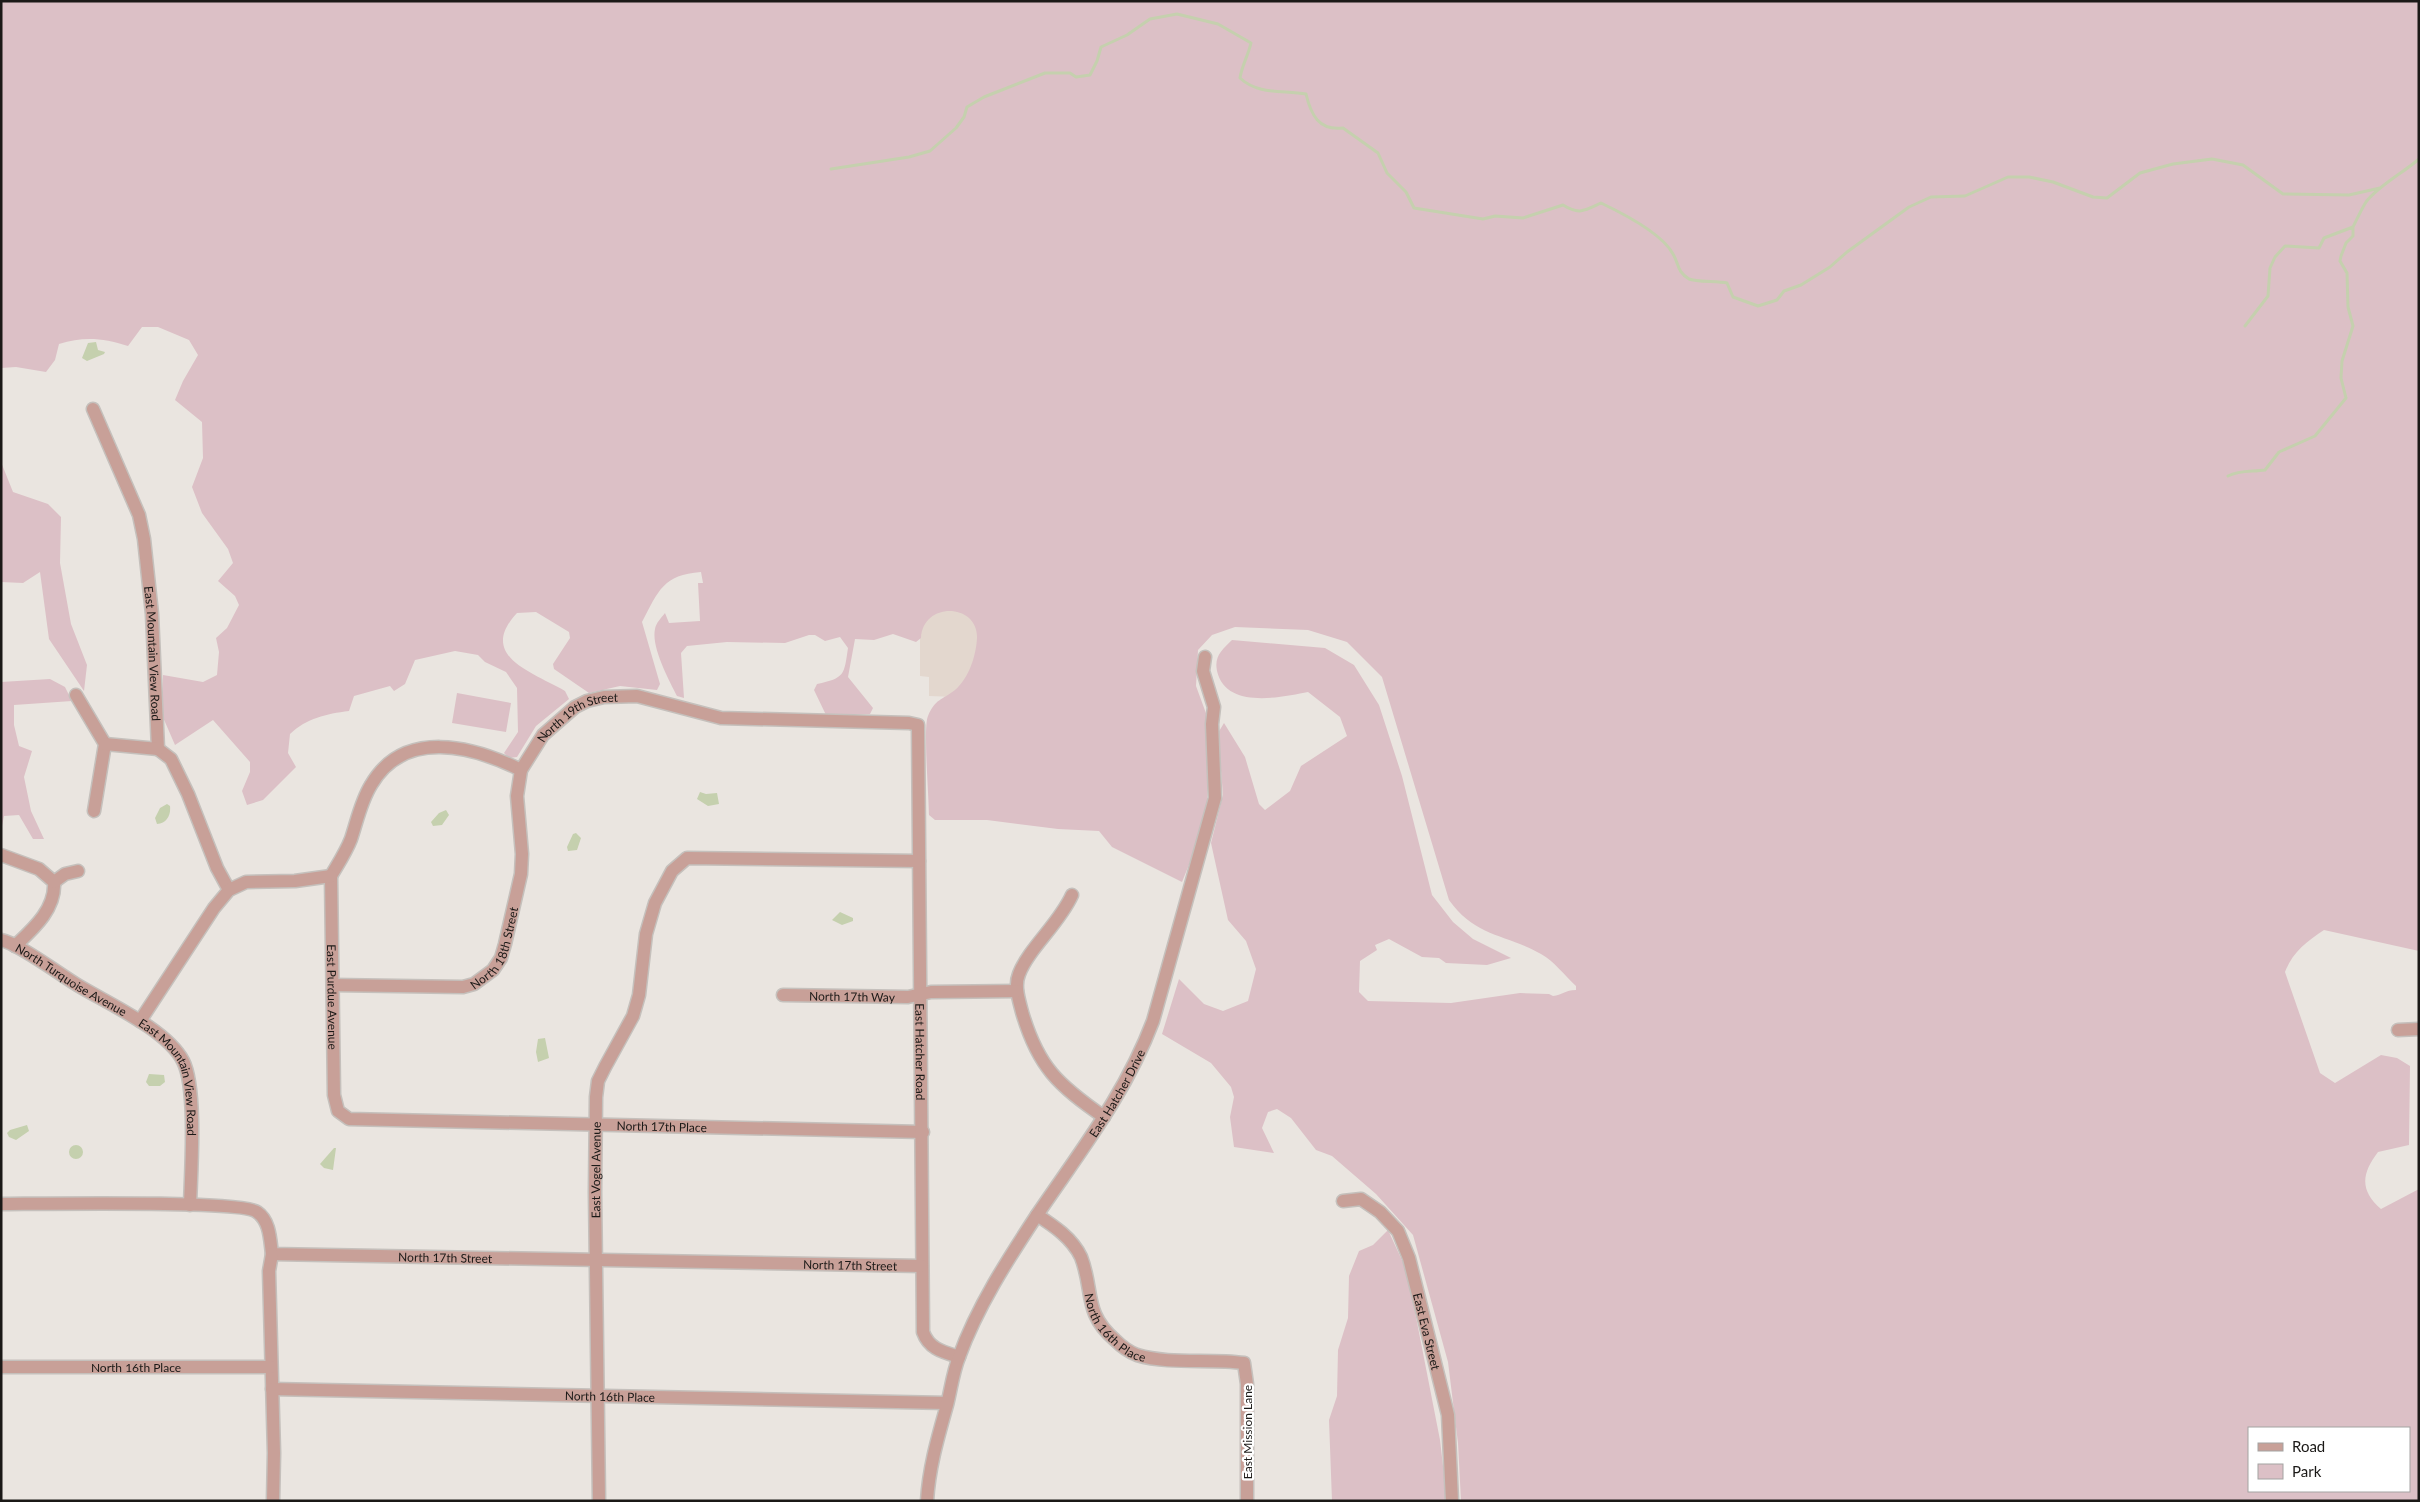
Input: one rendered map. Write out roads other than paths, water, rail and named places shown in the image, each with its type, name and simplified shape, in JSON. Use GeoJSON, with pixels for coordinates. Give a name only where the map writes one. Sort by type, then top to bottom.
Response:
{"type":"FeatureCollection","features":[{"type":"Feature","properties":{"kind":"street","name":"East Mountain View Road"},"geometry":{"type":"LineString","coordinates":[[93,409],[139,515],[144,539],[152,614],[158,749]]}},
{"type":"Feature","properties":{"kind":"street","name":"East Hatcher Drive"},"geometry":{"type":"LineString","coordinates":[[927,1501],[930,1467],[959,1357],[986,1299],[1037,1216],[1091,1140],[1143,1047],[1153,1021],[1215,798],[1212,724],[1214,707],[1203,671],[1205,657]]}},
{"type":"Feature","properties":{"kind":"street"},"geometry":{"type":"LineString","coordinates":[[76,695],[105,744],[94,811]]}},
{"type":"Feature","properties":{"kind":"street","name":"North 19th Street"},"geometry":{"type":"LineString","coordinates":[[521,770],[543,735],[559,719],[587,701],[617,696],[637,696],[721,718],[909,722],[918,724]]}},
{"type":"Feature","properties":{"kind":"street","name":"East Hatcher Road"},"geometry":{"type":"LineString","coordinates":[[918,724],[922,994],[923,1332],[927,1342],[938,1350],[959,1357]]}},
{"type":"Feature","properties":{"kind":"street"},"geometry":{"type":"LineString","coordinates":[[105,744],[158,749],[171,759],[188,794],[217,868],[229,890],[246,882],[331,876],[350,841],[374,779],[389,764],[410,751],[434,747],[468,750],[495,757],[521,770]]}},
{"type":"Feature","properties":{"kind":"street","name":"North 18th Street"},"geometry":{"type":"LineString","coordinates":[[333,985],[463,987],[474,984],[493,970],[501,958],[521,874],[522,854],[517,796],[521,770]]}},
{"type":"Feature","properties":{"kind":"street"},"geometry":{"type":"LineString","coordinates":[[1,855],[39,869],[54,882],[55,891],[44,917],[16,946]]}},
{"type":"Feature","properties":{"kind":"street","name":"East Vogel Avenue"},"geometry":{"type":"LineString","coordinates":[[599,1501],[595,1125],[598,1081],[633,1016],[639,995],[646,934],[654,907],[672,871],[683,859],[694,857],[919,861]]}},
{"type":"Feature","properties":{"kind":"street"},"geometry":{"type":"LineString","coordinates":[[54,882],[65,874],[78,871]]}},
{"type":"Feature","properties":{"kind":"street","name":"East Purdue Avenue"},"geometry":{"type":"LineString","coordinates":[[331,876],[334,1095],[335,1104],[342,1115]]}},
{"type":"Feature","properties":{"kind":"street","name":"East Mountain View Road"},"geometry":{"type":"LineString","coordinates":[[190,1205],[190,1113],[187,1074],[178,1054],[140,1022],[218,903],[229,890]]}},
{"type":"Feature","properties":{"kind":"street"},"geometry":{"type":"LineString","coordinates":[[1072,895],[1064,913],[1026,961],[1018,976],[1017,991],[1027,1027],[1051,1075],[1065,1089],[1104,1117]]}},
{"type":"Feature","properties":{"kind":"street","name":"North Turquoise Avenue"},"geometry":{"type":"LineString","coordinates":[[1,940],[16,946],[140,1022]]}},
{"type":"Feature","properties":{"kind":"street"},"geometry":{"type":"LineString","coordinates":[[922,994],[1017,991]]}},
{"type":"Feature","properties":{"kind":"street","name":"North 17th Way"},"geometry":{"type":"LineString","coordinates":[[783,994],[908,997],[922,994]]}},
{"type":"Feature","properties":{"kind":"street"},"geometry":{"type":"LineString","coordinates":[[2398,1030],[2419,1029]]}},
{"type":"Feature","properties":{"kind":"street","name":"North 17th Place"},"geometry":{"type":"LineString","coordinates":[[342,1115],[356,1120],[923,1132]]}},
{"type":"Feature","properties":{"kind":"street","name":"East Eva Street"},"geometry":{"type":"LineString","coordinates":[[1344,1201],[1361,1200],[1380,1212],[1398,1232],[1409,1258],[1447,1407],[1452,1501]]}},
{"type":"Feature","properties":{"kind":"street"},"geometry":{"type":"LineString","coordinates":[[1,1204],[190,1205],[256,1210],[266,1222],[272,1254],[269,1271],[274,1501]]}},
{"type":"Feature","properties":{"kind":"street","name":"North 16th Place"},"geometry":{"type":"LineString","coordinates":[[1037,1216],[1068,1238],[1080,1257],[1091,1309],[1104,1332],[1121,1346],[1135,1354],[1152,1358],[1226,1360],[1244,1363]]}},
{"type":"Feature","properties":{"kind":"street","name":"North 17th Street"},"geometry":{"type":"LineString","coordinates":[[272,1254],[922,1266]]}},
{"type":"Feature","properties":{"kind":"street","name":"East Mission Lane"},"geometry":{"type":"LineString","coordinates":[[1244,1363],[1247,1384],[1248,1501]]}},
{"type":"Feature","properties":{"kind":"street","name":"North 16th Place"},"geometry":{"type":"LineString","coordinates":[[1,1367],[271,1367]]}},
{"type":"Feature","properties":{"kind":"street","name":"North 16th Place"},"geometry":{"type":"LineString","coordinates":[[272,1389],[947,1403]]}},
{"type":"Feature","properties":{"kind":"waterway"},"geometry":{"type":"LineString","coordinates":[[831,169],[909,157],[930,151],[956,128],[964,117],[967,107],[984,97],[1045,73],[1070,73],[1076,77],[1090,75],[1101,47],[1127,35],[1150,19],[1177,14],[1218,24],[1251,43],[1240,78],[1255,87],[1271,91],[1306,94],[1317,120],[1328,127],[1343,128],[1378,153],[1387,173],[1406,192],[1414,208],[1483,219],[1495,216],[1523,218],[1563,205],[1573,210],[1582,211],[1601,203],[1651,231],[1668,246],[1682,274],[1689,279],[1727,283],[1733,297],[1758,306],[1777,300],[1784,291],[1801,285],[1830,267],[1847,252],[1909,207],[1931,197],[1965,196],[2008,177],[2029,177],[2053,182],[2093,197],[2107,198],[2140,173],[2173,164],[2212,159],[2243,165],[2283,194],[2349,195],[2380,188]]}},
{"type":"Feature","properties":{"kind":"waterway"},"geometry":{"type":"LineString","coordinates":[[2245,326],[2268,296],[2270,268],[2275,257],[2285,246],[2319,248],[2324,238],[2353,227],[2364,205],[2371,196],[2419,159]]}},
{"type":"Feature","properties":{"kind":"waterway"},"geometry":{"type":"LineString","coordinates":[[2228,476],[2242,472],[2265,470],[2279,452],[2315,436],[2346,398],[2341,378],[2342,361],[2353,326],[2348,307],[2347,273],[2340,261],[2346,243],[2353,236],[2353,227]]}}]}
